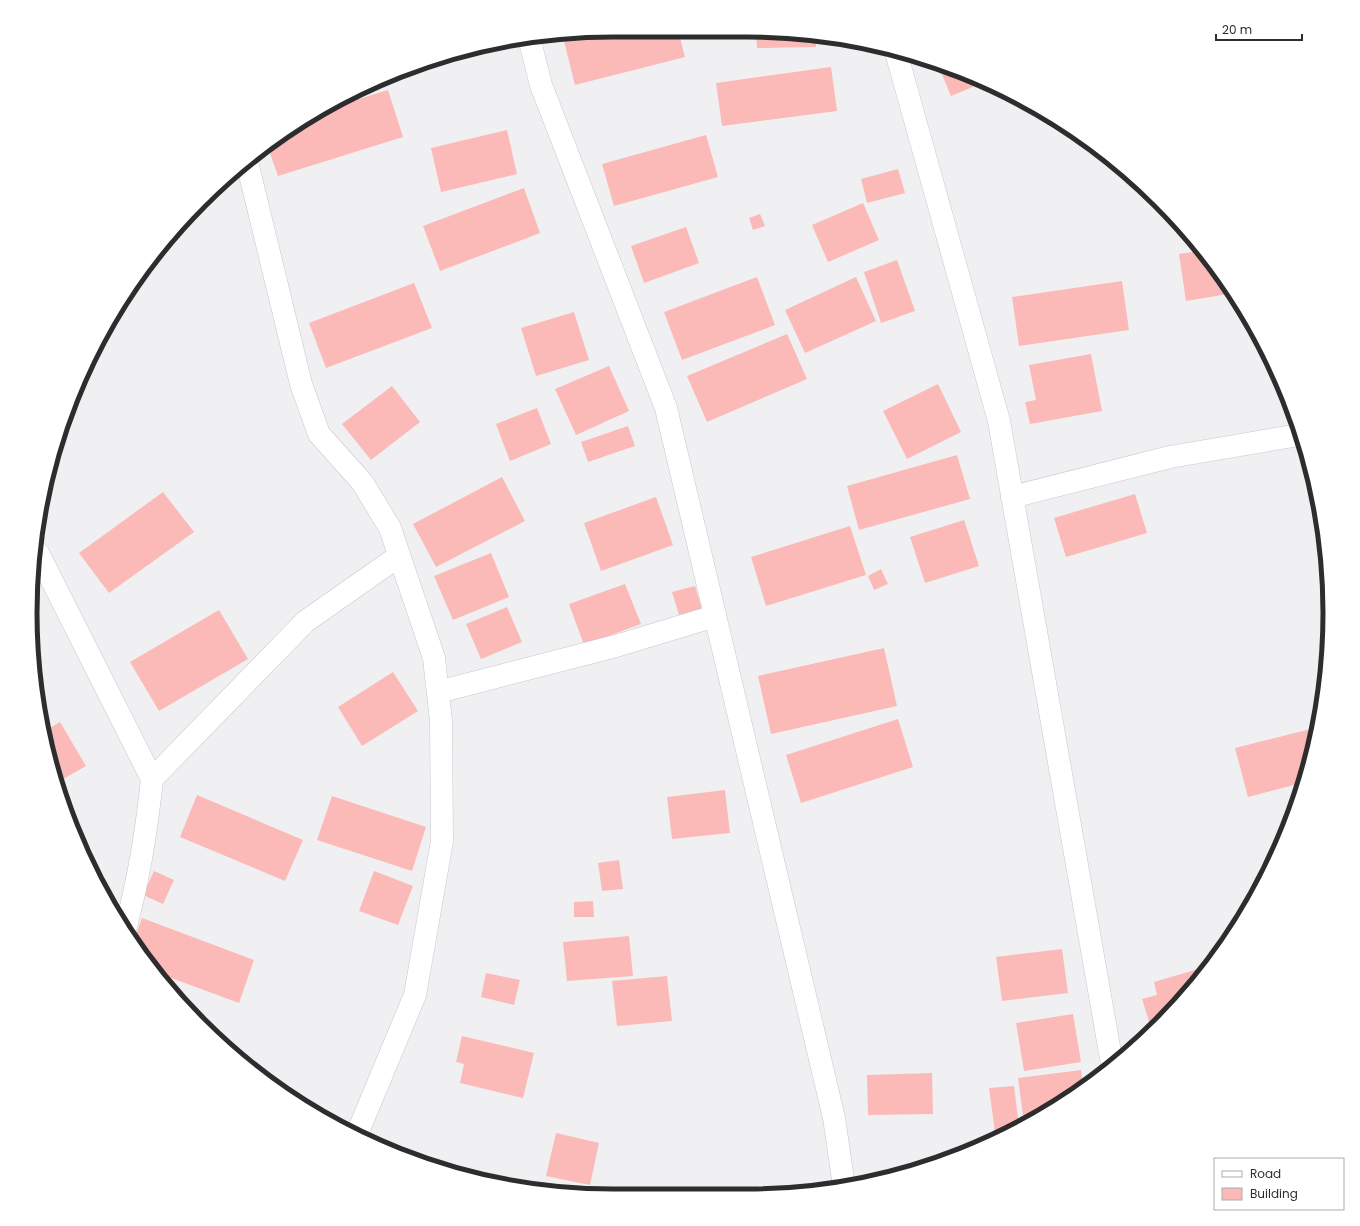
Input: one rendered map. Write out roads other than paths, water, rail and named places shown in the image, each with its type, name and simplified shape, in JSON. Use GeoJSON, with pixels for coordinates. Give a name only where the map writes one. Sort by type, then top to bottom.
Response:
{"type":"FeatureCollection","features":[{"type":"Feature","properties":{"kind":"street"},"geometry":{"type":"LineString","coordinates":[[530,43],[541,84],[666,408],[834,1118],[843,1181]]}},
{"type":"Feature","properties":{"kind":"street"},"geometry":{"type":"LineString","coordinates":[[898,57],[999,421],[1111,1059]]}},
{"type":"Feature","properties":{"kind":"street"},"geometry":{"type":"LineString","coordinates":[[248,167],[301,384],[319,434],[362,482],[390,528],[434,658],[438,692],[441,721],[442,841],[415,995],[359,1130]]}},
{"type":"Feature","properties":{"kind":"street"},"geometry":{"type":"LineString","coordinates":[[1012,496],[1170,457],[1294,436]]}},
{"type":"Feature","properties":{"kind":"street"},"geometry":{"type":"LineString","coordinates":[[152,779],[306,621],[399,556]]}},
{"type":"Feature","properties":{"kind":"street"},"geometry":{"type":"LineString","coordinates":[[40,557],[152,779],[146,828],[133,900],[127,922]]}},
{"type":"Feature","properties":{"kind":"street"},"geometry":{"type":"LineString","coordinates":[[438,692],[616,646],[715,616]]}}]}
